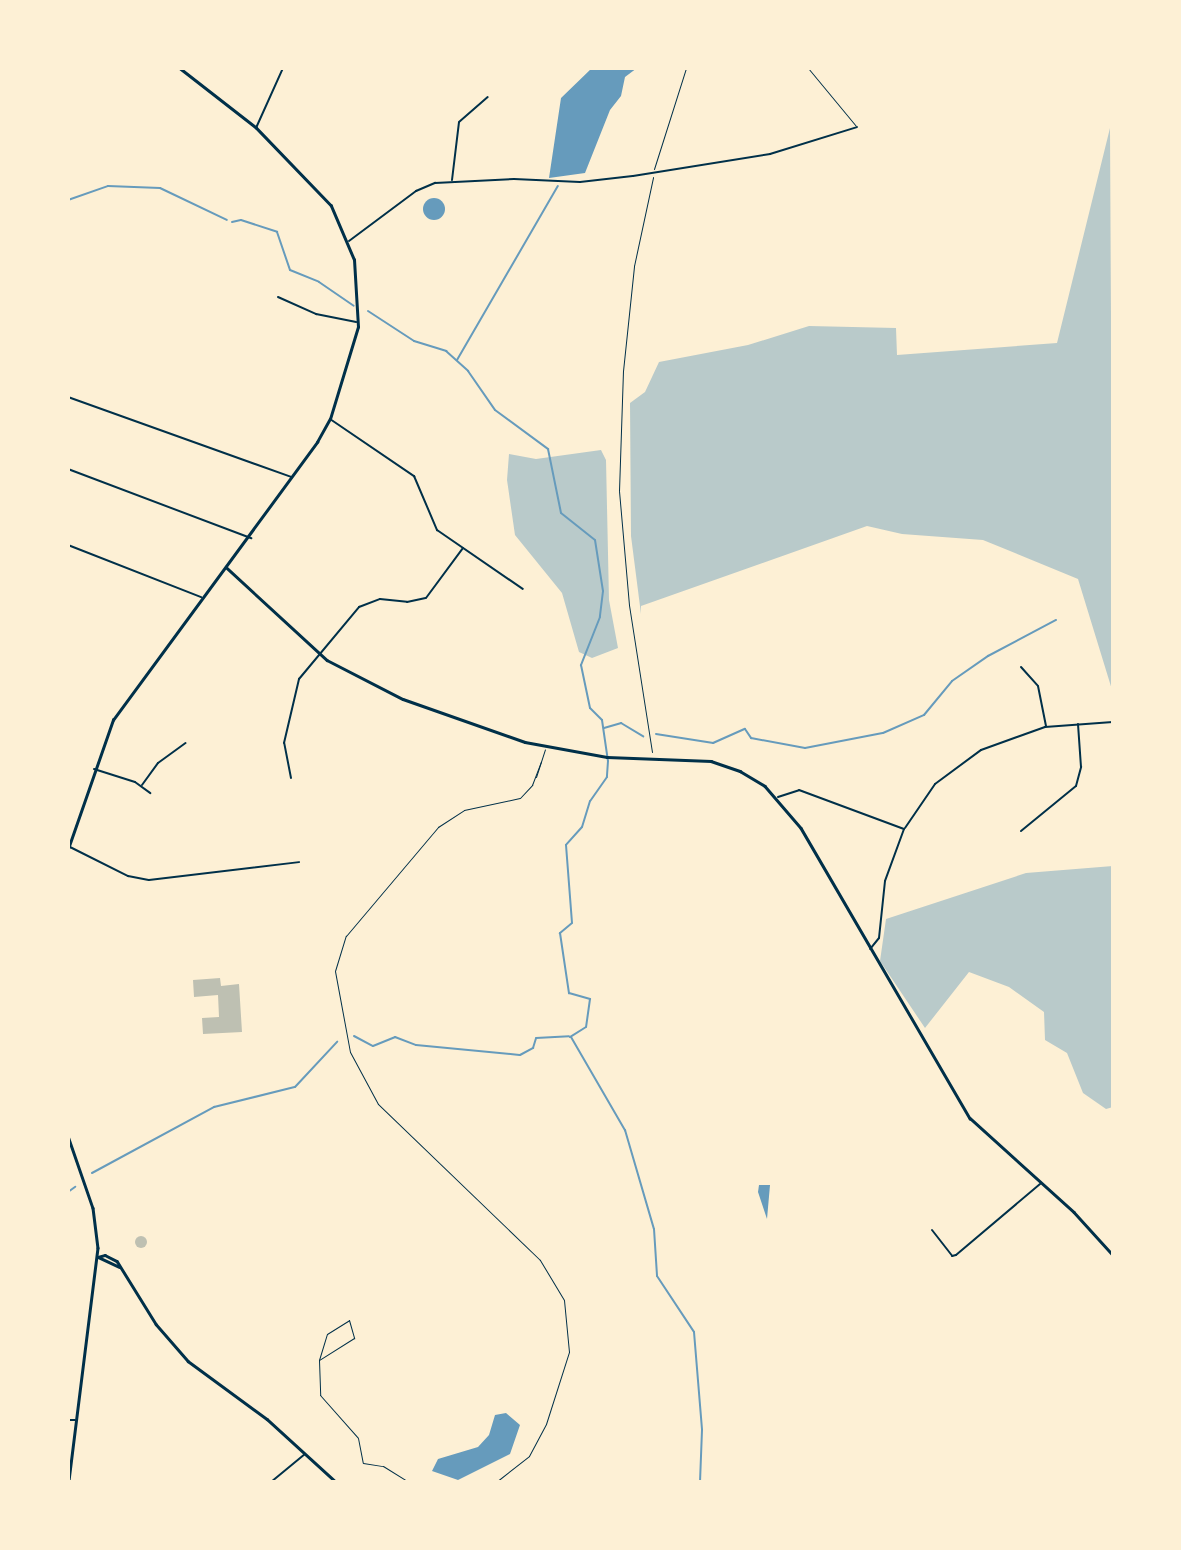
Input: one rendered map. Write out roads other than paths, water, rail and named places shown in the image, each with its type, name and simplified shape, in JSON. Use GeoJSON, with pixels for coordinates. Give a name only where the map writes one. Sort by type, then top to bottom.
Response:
{"type":"FeatureCollection","features":[{"type":"Feature","properties":{"kind":"main road"},"geometry":{"type":"LineString","coordinates":[[68,846],[94,769],[118,712],[203,597],[251,538],[330,419],[358,323],[359,290],[349,241],[323,196],[256,128],[179,68]]}},
{"type":"Feature","properties":{"kind":"main road"},"geometry":{"type":"LineString","coordinates":[[227,568],[321,656],[363,682],[412,703],[486,731],[546,747],[609,757],[722,763],[746,774],[778,797],[970,1118],[1113,1255]]}},
{"type":"Feature","properties":{"kind":"main road"},"geometry":{"type":"LineString","coordinates":[[68,1136],[93,1208],[97,1257],[69,1482]]}},
{"type":"Feature","properties":{"kind":"main road"},"geometry":{"type":"LineString","coordinates":[[97,1257],[109,1256],[119,1267],[187,1361],[306,1454],[336,1482]]}},
{"type":"Feature","properties":{"kind":"main road"},"geometry":{"type":"LineString","coordinates":[[97,1257],[119,1267]]}},
{"type":"Feature","properties":{"kind":"street"},"geometry":{"type":"LineString","coordinates":[[256,128],[284,68]]}},
{"type":"Feature","properties":{"kind":"street"},"geometry":{"type":"LineString","coordinates":[[452,182],[459,122],[488,97]]}},
{"type":"Feature","properties":{"kind":"street"},"geometry":{"type":"LineString","coordinates":[[349,241],[416,191],[452,182],[580,182],[770,154],[857,127]]}},
{"type":"Feature","properties":{"kind":"street"},"geometry":{"type":"LineString","coordinates":[[278,297],[316,314],[358,323]]}},
{"type":"Feature","properties":{"kind":"street"},"geometry":{"type":"LineString","coordinates":[[68,397],[292,478]]}},
{"type":"Feature","properties":{"kind":"street"},"geometry":{"type":"LineString","coordinates":[[330,419],[417,478],[435,527],[523,589]]}},
{"type":"Feature","properties":{"kind":"street"},"geometry":{"type":"LineString","coordinates":[[68,469],[251,538]]}},
{"type":"Feature","properties":{"kind":"street"},"geometry":{"type":"LineString","coordinates":[[68,545],[203,597]]}},
{"type":"Feature","properties":{"kind":"street"},"geometry":{"type":"LineString","coordinates":[[291,778],[284,743],[299,679],[365,603],[384,598],[413,601],[428,596],[463,548]]}},
{"type":"Feature","properties":{"kind":"street"},"geometry":{"type":"LineString","coordinates":[[1021,667],[1038,686],[1046,727]]}},
{"type":"Feature","properties":{"kind":"street"},"geometry":{"type":"LineString","coordinates":[[870,949],[879,938],[885,881],[904,829],[927,792],[951,769],[992,745],[1046,727],[1113,722]]}},
{"type":"Feature","properties":{"kind":"street"},"geometry":{"type":"LineString","coordinates":[[1021,831],[1076,786],[1081,767],[1078,723]]}},
{"type":"Feature","properties":{"kind":"street"},"geometry":{"type":"LineString","coordinates":[[142,785],[158,763],[186,743]]}},
{"type":"Feature","properties":{"kind":"street"},"geometry":{"type":"LineString","coordinates":[[94,769],[142,785],[150,793]]}},
{"type":"Feature","properties":{"kind":"street"},"geometry":{"type":"LineString","coordinates":[[778,797],[799,790],[904,829]]}},
{"type":"Feature","properties":{"kind":"street"},"geometry":{"type":"LineString","coordinates":[[68,846],[128,876],[149,880],[299,862]]}},
{"type":"Feature","properties":{"kind":"street"},"geometry":{"type":"LineString","coordinates":[[932,1230],[952,1256],[956,1255],[1040,1184]]}},
{"type":"Feature","properties":{"kind":"street"},"geometry":{"type":"LineString","coordinates":[[68,1420],[75,1420]]}},
{"type":"Feature","properties":{"kind":"street"},"geometry":{"type":"LineString","coordinates":[[271,1482],[306,1454]]}},
{"type":"Feature","properties":{"kind":"lane"},"geometry":{"type":"LineString","coordinates":[[808,68],[857,127]]}},
{"type":"Feature","properties":{"kind":"lane"},"geometry":{"type":"LineString","coordinates":[[496,1482],[529,1456],[546,1424],[569,1352],[564,1300],[540,1260],[377,1104],[350,1052],[335,967],[346,936],[442,823],[464,810],[515,801],[536,778],[546,747]]}},
{"type":"Feature","properties":{"kind":"lane"},"geometry":{"type":"LineString","coordinates":[[319,1360],[354,1338],[349,1320],[327,1334],[319,1360],[317,1380],[322,1399],[358,1437],[363,1463],[381,1466],[409,1482]]}},
{"type":"Feature","properties":{"kind":"water"},"geometry":{"type":"Polygon","coordinates":[[[592,68],[637,68],[625,77],[621,96],[610,110],[585,173],[549,178],[561,98],[592,68]]]}},
{"type":"Feature","properties":{"kind":"water"},"geometry":{"type":"Polygon","coordinates":[[[434,198],[442,201],[445,209],[442,217],[434,220],[426,217],[423,209],[426,201],[434,198]]]}},
{"type":"Feature","properties":{"kind":"water"},"geometry":{"type":"Polygon","coordinates":[[[759,1185],[770,1185],[767,1219],[758,1192],[759,1185]]]}},
{"type":"Feature","properties":{"kind":"water"},"geometry":{"type":"Polygon","coordinates":[[[506,1413],[520,1425],[510,1454],[458,1480],[432,1471],[438,1459],[478,1447],[489,1435],[495,1415],[506,1413]]]}},
{"type":"Feature","properties":{"kind":"waterway"},"geometry":{"type":"LineString","coordinates":[[68,200],[108,186],[160,188],[227,220]]}},
{"type":"Feature","properties":{"kind":"waterway"},"geometry":{"type":"LineString","coordinates":[[457,360],[558,186]]}},
{"type":"Feature","properties":{"kind":"waterway"},"geometry":{"type":"LineString","coordinates":[[232,222],[241,220],[277,232],[290,270],[319,282],[354,306]]}},
{"type":"Feature","properties":{"kind":"waterway"},"geometry":{"type":"LineString","coordinates":[[368,311],[414,341],[446,351],[468,371],[495,410],[548,449],[561,513],[595,540],[603,591],[600,617],[581,665],[590,708],[602,720],[608,761],[607,777],[590,801],[582,827],[566,845],[572,923],[560,933],[569,993],[590,999],[586,1027],[570,1037]]}},
{"type":"Feature","properties":{"kind":"waterway"},"geometry":{"type":"LineString","coordinates":[[656,734],[713,743],[745,729],[751,738],[805,748],[883,733],[924,715],[952,681],[988,656],[1056,620]]}},
{"type":"Feature","properties":{"kind":"waterway"},"geometry":{"type":"LineString","coordinates":[[604,728],[621,723],[643,736]]}},
{"type":"Feature","properties":{"kind":"waterway"},"geometry":{"type":"LineString","coordinates":[[354,1036],[373,1046],[395,1037],[416,1045],[520,1055],[533,1048],[536,1038],[569,1036]]}},
{"type":"Feature","properties":{"kind":"waterway"},"geometry":{"type":"LineString","coordinates":[[571,1037],[625,1130],[654,1229],[657,1276],[694,1332],[702,1430],[700,1482]]}},
{"type":"Feature","properties":{"kind":"waterway"},"geometry":{"type":"LineString","coordinates":[[92,1173],[214,1107],[295,1087],[337,1042]]}},
{"type":"Feature","properties":{"kind":"waterway"},"geometry":{"type":"LineString","coordinates":[[68,1192],[75,1187]]}}]}
